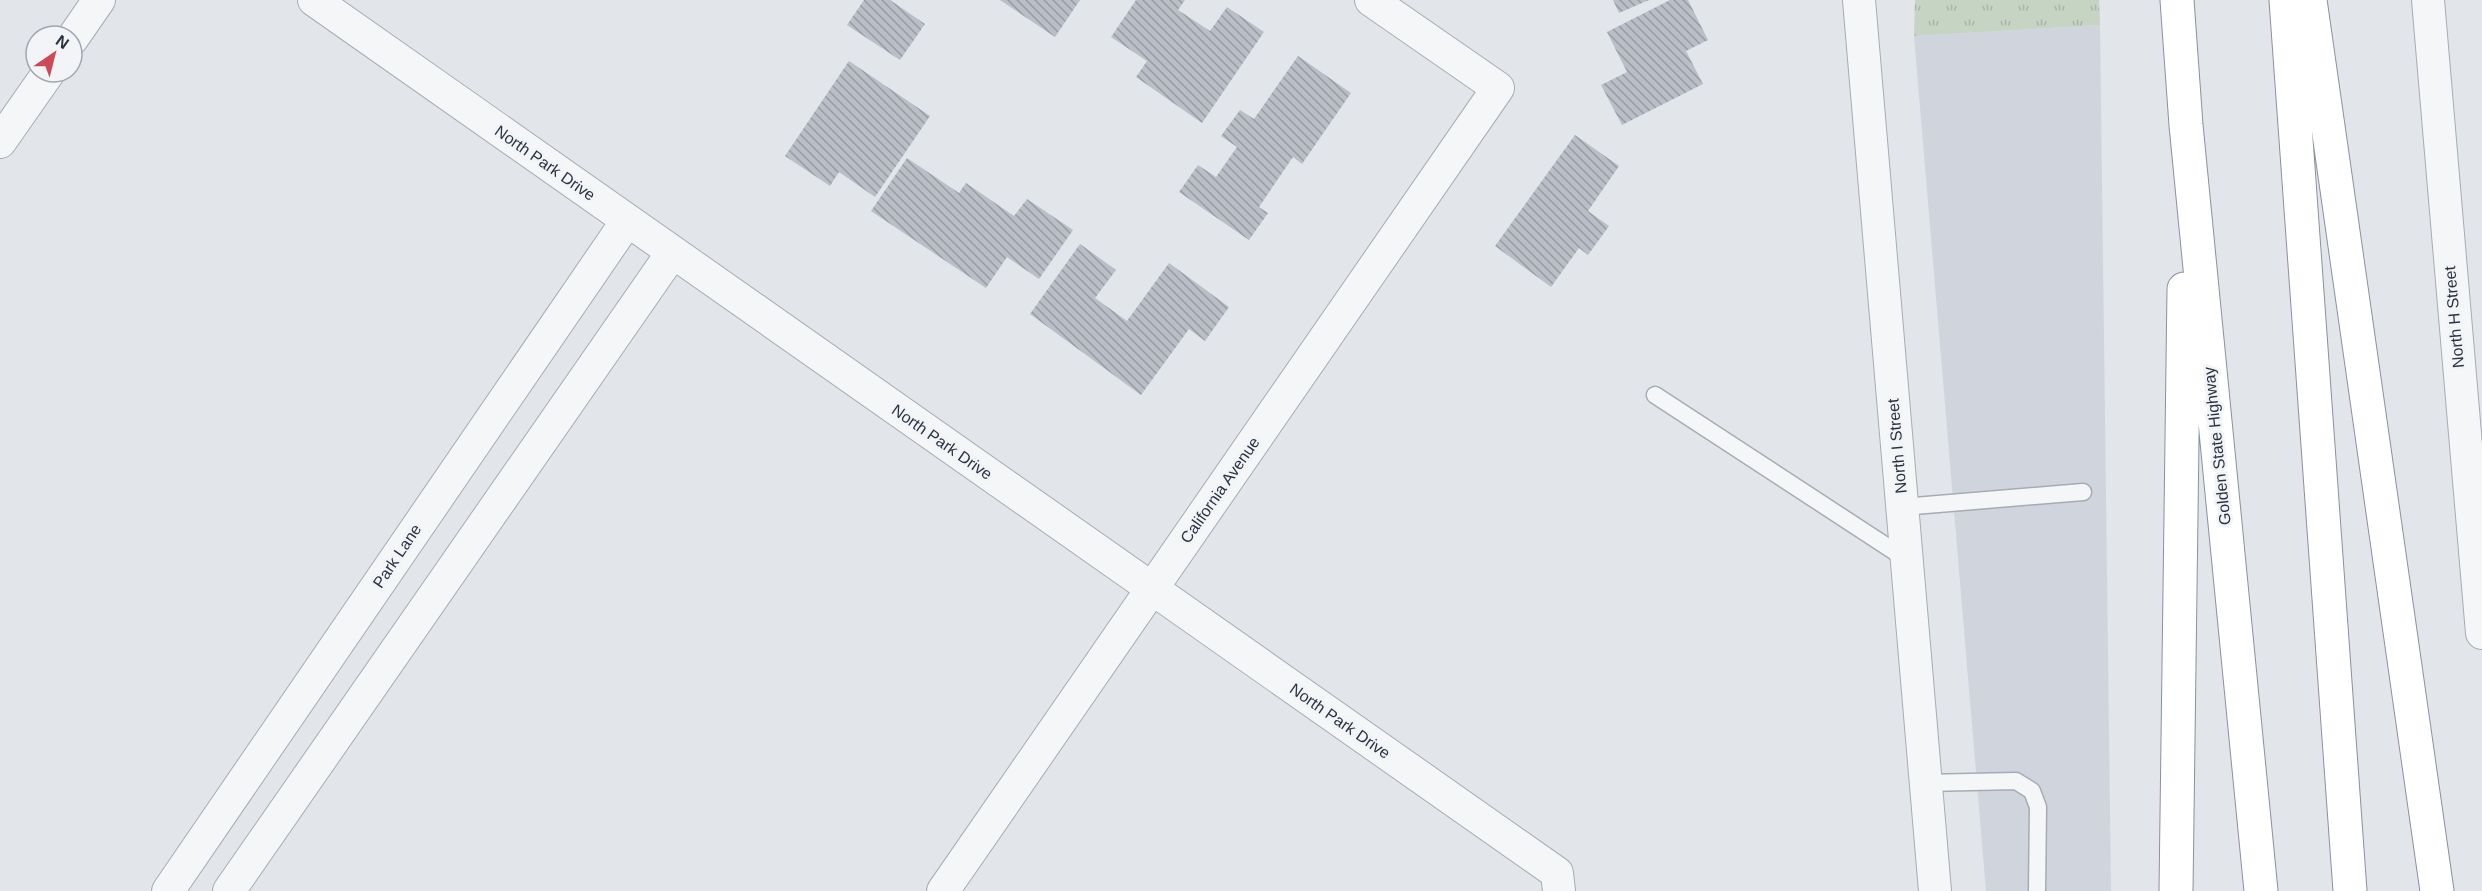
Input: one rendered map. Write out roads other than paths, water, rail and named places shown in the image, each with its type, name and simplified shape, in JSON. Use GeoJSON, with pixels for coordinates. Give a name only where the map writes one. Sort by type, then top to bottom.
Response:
{"type":"FeatureCollection","features":[{"type":"Feature","properties":{"kind":"highway","name":"Golden State Highway"},"geometry":{"type":"LineString","coordinates":[[2176,0],[2186,125],[2261,891]]}},
{"type":"Feature","properties":{"kind":"highway"},"geometry":{"type":"LineString","coordinates":[[2286,0],[2349,891]]}},
{"type":"Feature","properties":{"kind":"highway"},"geometry":{"type":"LineString","coordinates":[[2310,0],[2437,891]]}},
{"type":"Feature","properties":{"kind":"highway"},"geometry":{"type":"LineString","coordinates":[[2176,891],[2186,125]]}},
{"type":"Feature","properties":{"kind":"street"},"geometry":{"type":"LineString","coordinates":[[82,24],[99,0]]}},
{"type":"Feature","properties":{"kind":"street","name":"North Park Drive"},"geometry":{"type":"LineString","coordinates":[[314,0],[1557,873],[1559,891]]}},
{"type":"Feature","properties":{"kind":"street","name":"California Avenue"},"geometry":{"type":"LineString","coordinates":[[942,891],[1498,88],[1371,0]]}},
{"type":"Feature","properties":{"kind":"street","name":"North I Street"},"geometry":{"type":"LineString","coordinates":[[1859,0],[1935,891]]}},
{"type":"Feature","properties":{"kind":"street","name":"North H Street"},"geometry":{"type":"LineString","coordinates":[[2428,0],[2474,456],[2482,633]]}},
{"type":"Feature","properties":{"kind":"street"},"geometry":{"type":"LineString","coordinates":[[0,142],[41,84]]}},
{"type":"Feature","properties":{"kind":"street","name":"Park Lane"},"geometry":{"type":"LineString","coordinates":[[168,891],[627,220]]}},
{"type":"Feature","properties":{"kind":"street"},"geometry":{"type":"LineString","coordinates":[[229,891],[672,253]]}},
{"type":"Feature","properties":{"kind":"lane"},"geometry":{"type":"LineString","coordinates":[[1655,395],[1906,559]]}},
{"type":"Feature","properties":{"kind":"lane"},"geometry":{"type":"LineString","coordinates":[[1902,507],[2082,492]]}},
{"type":"Feature","properties":{"kind":"lane"},"geometry":{"type":"LineString","coordinates":[[1925,783],[2016,781],[2032,791],[2038,807],[2037,891]]}}]}
